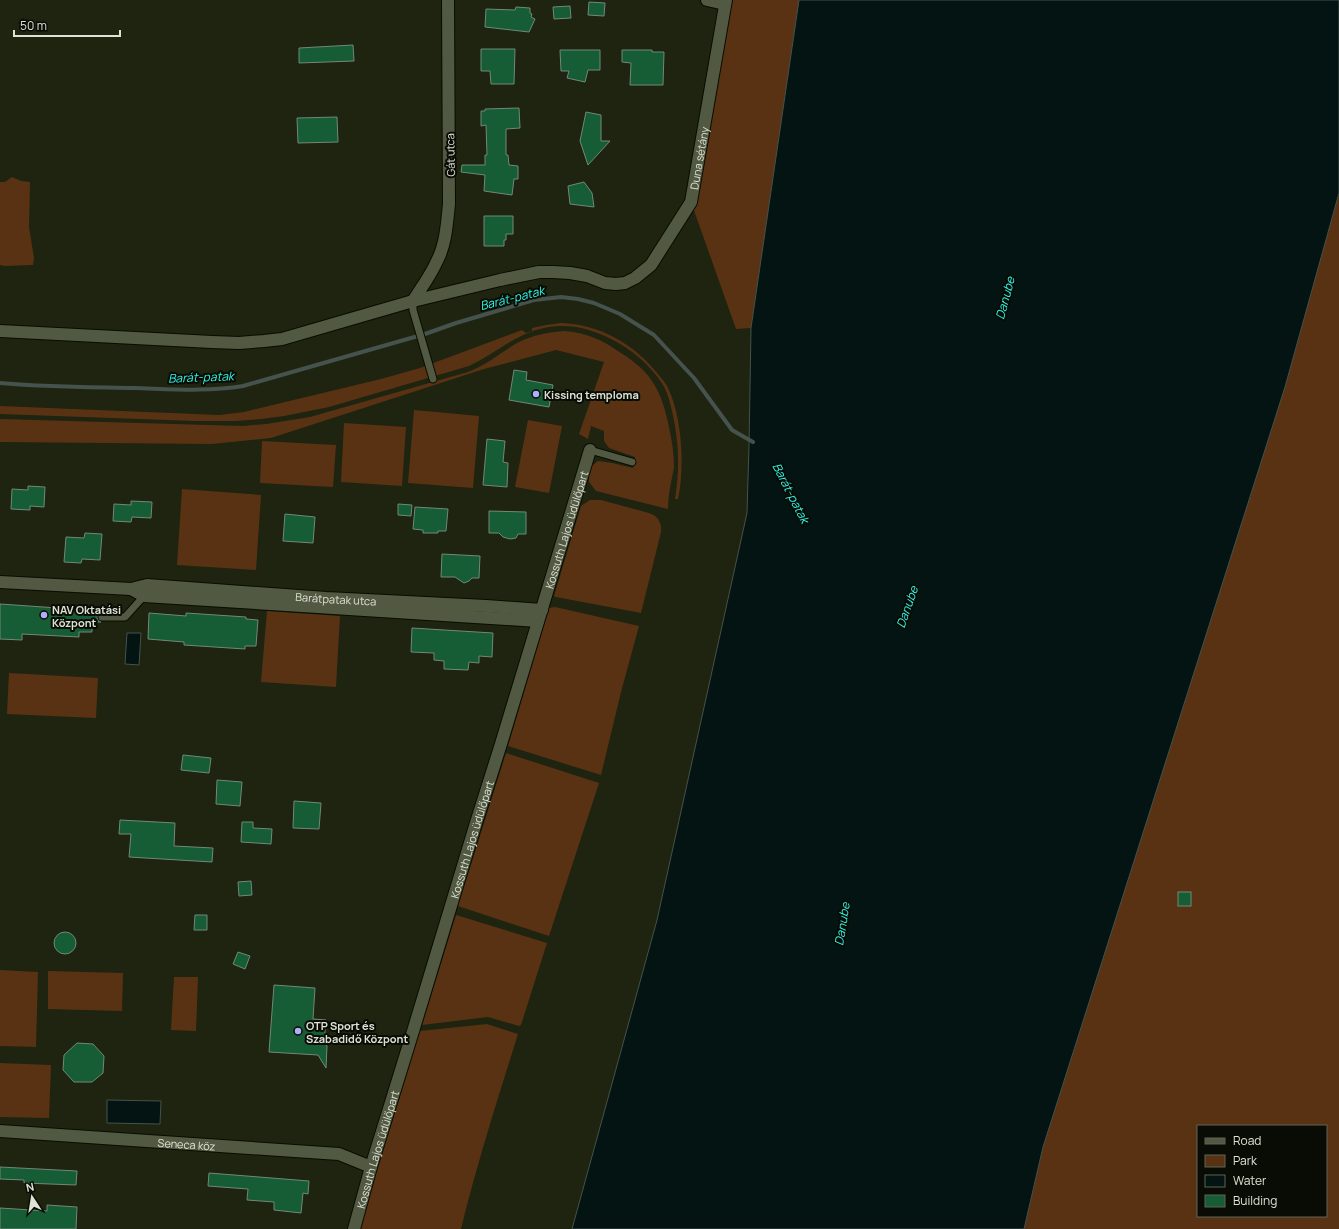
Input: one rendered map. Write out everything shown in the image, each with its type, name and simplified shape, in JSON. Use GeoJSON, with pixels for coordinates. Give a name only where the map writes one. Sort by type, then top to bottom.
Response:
{"type":"FeatureCollection","features":[{"type":"Feature","properties":{"kind":"street","name":"Gát utca"},"geometry":{"type":"LineString","coordinates":[[413,301],[438,260],[442,249],[450,204],[448,0]]}},
{"type":"Feature","properties":{"kind":"street"},"geometry":{"type":"LineString","coordinates":[[707,0],[726,2]]}},
{"type":"Feature","properties":{"kind":"street","name":"Duna sétány"},"geometry":{"type":"LineString","coordinates":[[413,301],[539,272],[570,273],[587,276],[605,283],[625,283],[635,278],[651,265],[691,202],[726,2]]}},
{"type":"Feature","properties":{"kind":"street"},"geometry":{"type":"LineString","coordinates":[[0,331],[219,342],[264,341],[302,333],[413,301]]}},
{"type":"Feature","properties":{"kind":"street","name":"Kossuth Lajos üdülőpart"},"geometry":{"type":"LineString","coordinates":[[354,1229],[371,1167],[590,450]]}},
{"type":"Feature","properties":{"kind":"street","name":"Barátpatak utca"},"geometry":{"type":"LineString","coordinates":[[0,582],[131,589],[147,585],[326,598],[441,610]]}},
{"type":"Feature","properties":{"kind":"street","name":"Barátpatak utca"},"geometry":{"type":"LineString","coordinates":[[131,589],[144,596],[471,611],[540,616]]}},
{"type":"Feature","properties":{"kind":"street","name":"Seneca köz"},"geometry":{"type":"LineString","coordinates":[[0,1131],[339,1154],[371,1167]]}},
{"type":"Feature","properties":{"kind":"lane"},"geometry":{"type":"LineString","coordinates":[[413,301],[413,310],[434,379]]}},
{"type":"Feature","properties":{"kind":"lane"},"geometry":{"type":"LineString","coordinates":[[590,450],[632,462]]}},
{"type":"Feature","properties":{"kind":"lane"},"geometry":{"type":"LineString","coordinates":[[102,617],[125,617],[144,596]]}},
{"type":"Feature","properties":{"kind":"green space"},"geometry":{"type":"Polygon","coordinates":[[[726,0],[799,0],[751,328],[736,329],[691,202],[726,0]]]}},
{"type":"Feature","properties":{"kind":"green space"},"geometry":{"type":"Polygon","coordinates":[[[12,177],[21,181],[30,182],[29,227],[34,258],[33,265],[0,265],[0,182],[5,182],[12,177]]]}},
{"type":"Feature","properties":{"kind":"green space"},"geometry":{"type":"Polygon","coordinates":[[[1339,193],[1339,1229],[1024,1229],[1043,1147],[1285,387],[1339,193]]]}},
{"type":"Feature","properties":{"kind":"green space"},"geometry":{"type":"Polygon","coordinates":[[[561,323],[589,327],[615,338],[638,353],[666,384],[673,400],[681,443],[682,458],[678,499],[675,499],[678,476],[676,433],[670,401],[663,385],[646,364],[625,347],[609,338],[578,327],[561,326],[534,331],[514,339],[469,366],[329,407],[284,416],[235,421],[195,421],[0,414],[0,406],[219,415],[244,412],[381,379],[420,368],[522,330],[526,333],[532,331],[532,328],[561,323]]]}},
{"type":"Feature","properties":{"kind":"green space"},"geometry":{"type":"Polygon","coordinates":[[[565,331],[588,335],[607,344],[632,360],[641,368],[654,384],[663,403],[673,452],[674,467],[668,509],[596,491],[589,482],[589,468],[598,461],[633,468],[635,457],[609,448],[604,441],[604,431],[591,426],[588,439],[579,434],[604,362],[556,350],[484,369],[271,438],[212,444],[0,442],[0,419],[243,426],[310,417],[468,372],[523,340],[540,334],[565,331]]]}},
{"type":"Feature","properties":{"kind":"green space"},"geometry":{"type":"Polygon","coordinates":[[[414,410],[479,416],[473,488],[408,483],[414,410]]]}},
{"type":"Feature","properties":{"kind":"green space"},"geometry":{"type":"Polygon","coordinates":[[[528,420],[562,426],[549,493],[515,487],[528,420]]]}},
{"type":"Feature","properties":{"kind":"green space"},"geometry":{"type":"Polygon","coordinates":[[[344,423],[406,427],[402,486],[341,482],[344,423]]]}},
{"type":"Feature","properties":{"kind":"green space"},"geometry":{"type":"Polygon","coordinates":[[[262,441],[336,445],[333,487],[260,483],[262,441]]]}},
{"type":"Feature","properties":{"kind":"green space"},"geometry":{"type":"Polygon","coordinates":[[[182,489],[261,495],[256,570],[177,565],[182,489]]]}},
{"type":"Feature","properties":{"kind":"green space"},"geometry":{"type":"Polygon","coordinates":[[[590,500],[601,500],[649,513],[655,516],[660,523],[661,532],[641,613],[554,596],[581,506],[590,500]]]}},
{"type":"Feature","properties":{"kind":"green space"},"geometry":{"type":"Polygon","coordinates":[[[555,607],[639,626],[601,775],[508,746],[549,608],[555,607]]]}},
{"type":"Feature","properties":{"kind":"green space"},"geometry":{"type":"Polygon","coordinates":[[[267,611],[340,616],[336,687],[261,682],[267,611]]]}},
{"type":"Feature","properties":{"kind":"green space"},"geometry":{"type":"Polygon","coordinates":[[[9,673],[98,678],[96,718],[7,714],[9,673]]]}},
{"type":"Feature","properties":{"kind":"green space"},"geometry":{"type":"Polygon","coordinates":[[[506,753],[599,783],[549,936],[458,906],[506,753]]]}},
{"type":"Feature","properties":{"kind":"green space"},"geometry":{"type":"Polygon","coordinates":[[[456,915],[547,943],[521,1025],[519,1026],[488,1017],[422,1025],[456,915]]]}},
{"type":"Feature","properties":{"kind":"green space"},"geometry":{"type":"Polygon","coordinates":[[[0,970],[38,972],[36,1047],[0,1046],[0,970]]]}},
{"type":"Feature","properties":{"kind":"green space"},"geometry":{"type":"Polygon","coordinates":[[[48,971],[123,973],[122,1011],[48,1009],[48,971]]]}},
{"type":"Feature","properties":{"kind":"green space"},"geometry":{"type":"Polygon","coordinates":[[[174,977],[198,977],[196,1031],[171,1030],[174,977]]]}},
{"type":"Feature","properties":{"kind":"green space"},"geometry":{"type":"Polygon","coordinates":[[[487,1024],[518,1034],[495,1106],[461,1229],[360,1229],[420,1031],[487,1024]]]}},
{"type":"Feature","properties":{"kind":"green space"},"geometry":{"type":"Polygon","coordinates":[[[0,1063],[51,1065],[49,1118],[0,1117],[0,1063]]]}},
{"type":"Feature","properties":{"kind":"water","name":"Danube"},"geometry":{"type":"Polygon","coordinates":[[[799,0],[1339,0],[1339,193],[1285,387],[1043,1147],[1024,1229],[572,1229],[657,920],[747,513],[751,328],[799,0]]]}},
{"type":"Feature","properties":{"kind":"water"},"geometry":{"type":"Polygon","coordinates":[[[127,633],[141,633],[139,665],[125,664],[127,633]]]}},
{"type":"Feature","properties":{"kind":"water"},"geometry":{"type":"Polygon","coordinates":[[[107,1100],[161,1101],[160,1124],[107,1123],[107,1100]]]}},
{"type":"Feature","properties":{"kind":"building"},"geometry":{"type":"Polygon","coordinates":[[[589,2],[605,3],[604,16],[588,15],[589,2]]]}},
{"type":"Feature","properties":{"kind":"building"},"geometry":{"type":"Polygon","coordinates":[[[570,6],[571,18],[554,19],[553,7],[570,6]]]}},
{"type":"Feature","properties":{"kind":"building"},"geometry":{"type":"Polygon","coordinates":[[[516,7],[530,8],[530,13],[532,14],[531,17],[535,19],[529,32],[485,27],[486,9],[515,10],[516,7]]]}},
{"type":"Feature","properties":{"kind":"building"},"geometry":{"type":"Polygon","coordinates":[[[353,45],[354,61],[299,63],[299,48],[353,45]]]}},
{"type":"Feature","properties":{"kind":"building"},"geometry":{"type":"Polygon","coordinates":[[[481,49],[515,49],[514,84],[491,84],[490,71],[481,71],[481,49]]]}},
{"type":"Feature","properties":{"kind":"building"},"geometry":{"type":"Polygon","coordinates":[[[560,50],[600,50],[600,70],[588,70],[585,82],[567,78],[569,71],[561,71],[560,50]]]}},
{"type":"Feature","properties":{"kind":"building"},"geometry":{"type":"Polygon","coordinates":[[[622,50],[652,50],[652,52],[664,52],[663,85],[630,85],[631,63],[622,62],[622,50]]]}},
{"type":"Feature","properties":{"kind":"building"},"geometry":{"type":"Polygon","coordinates":[[[519,108],[520,128],[506,129],[506,155],[508,155],[509,165],[518,166],[518,179],[514,179],[512,195],[484,191],[485,175],[461,172],[462,165],[485,165],[485,155],[487,155],[486,125],[481,126],[481,111],[485,111],[485,109],[519,108]]]}},
{"type":"Feature","properties":{"kind":"building"},"geometry":{"type":"Polygon","coordinates":[[[586,112],[601,115],[601,141],[610,141],[588,165],[580,141],[586,112]]]}},
{"type":"Feature","properties":{"kind":"building"},"geometry":{"type":"Polygon","coordinates":[[[337,117],[338,142],[298,143],[297,118],[337,117]]]}},
{"type":"Feature","properties":{"kind":"building"},"geometry":{"type":"Polygon","coordinates":[[[584,182],[592,193],[594,207],[570,204],[568,186],[584,182]]]}},
{"type":"Feature","properties":{"kind":"building"},"geometry":{"type":"Polygon","coordinates":[[[484,216],[513,216],[513,234],[506,234],[504,246],[484,246],[484,216]]]}},
{"type":"Feature","properties":{"kind":"building"},"geometry":{"type":"Polygon","coordinates":[[[514,370],[527,372],[526,380],[553,385],[549,407],[509,400],[514,370]]]}},
{"type":"Feature","properties":{"kind":"building"},"geometry":{"type":"Polygon","coordinates":[[[487,439],[505,441],[503,462],[508,463],[507,487],[483,485],[487,439]]]}},
{"type":"Feature","properties":{"kind":"building"},"geometry":{"type":"Polygon","coordinates":[[[28,486],[45,487],[44,507],[30,506],[30,510],[11,509],[12,489],[28,490],[28,486]]]}},
{"type":"Feature","properties":{"kind":"building"},"geometry":{"type":"Polygon","coordinates":[[[131,501],[152,502],[151,518],[132,517],[131,522],[113,521],[114,504],[131,505],[131,501]]]}},
{"type":"Feature","properties":{"kind":"building"},"geometry":{"type":"Polygon","coordinates":[[[398,504],[412,505],[411,516],[398,515],[398,504]]]}},
{"type":"Feature","properties":{"kind":"building"},"geometry":{"type":"Polygon","coordinates":[[[415,507],[448,509],[446,531],[438,531],[438,533],[423,533],[423,530],[413,529],[415,507]]]}},
{"type":"Feature","properties":{"kind":"building"},"geometry":{"type":"Polygon","coordinates":[[[489,511],[526,512],[526,534],[518,534],[516,538],[510,539],[503,537],[499,533],[489,533],[489,511]]]}},
{"type":"Feature","properties":{"kind":"building"},"geometry":{"type":"Polygon","coordinates":[[[285,514],[315,517],[313,543],[283,541],[285,514]]]}},
{"type":"Feature","properties":{"kind":"building"},"geometry":{"type":"Polygon","coordinates":[[[85,533],[102,534],[100,560],[82,559],[81,563],[64,562],[66,537],[84,538],[85,533]]]}},
{"type":"Feature","properties":{"kind":"building"},"geometry":{"type":"Polygon","coordinates":[[[442,554],[480,556],[479,578],[472,578],[464,583],[455,577],[441,577],[442,554]]]}},
{"type":"Feature","properties":{"kind":"building","name":"NAV Oktatási Központ"},"geometry":{"type":"Polygon","coordinates":[[[0,604],[101,611],[97,617],[101,622],[92,622],[92,632],[79,632],[79,637],[22,634],[22,640],[0,639],[0,604]]]}},
{"type":"Feature","properties":{"kind":"building"},"geometry":{"type":"Polygon","coordinates":[[[149,613],[186,616],[186,613],[246,617],[246,619],[258,620],[256,646],[245,646],[245,649],[184,645],[184,642],[148,639],[149,613]]]}},
{"type":"Feature","properties":{"kind":"building"},"geometry":{"type":"Polygon","coordinates":[[[412,628],[493,633],[492,657],[479,656],[479,663],[469,662],[468,670],[444,669],[444,661],[434,660],[434,653],[411,652],[412,628]]]}},
{"type":"Feature","properties":{"kind":"building"},"geometry":{"type":"Polygon","coordinates":[[[183,755],[211,758],[209,773],[181,770],[183,755]]]}},
{"type":"Feature","properties":{"kind":"building"},"geometry":{"type":"Polygon","coordinates":[[[217,780],[242,782],[240,806],[216,804],[217,780]]]}},
{"type":"Feature","properties":{"kind":"building"},"geometry":{"type":"Polygon","coordinates":[[[294,801],[321,803],[319,829],[293,828],[294,801]]]}},
{"type":"Feature","properties":{"kind":"building"},"geometry":{"type":"Polygon","coordinates":[[[120,820],[175,823],[174,846],[213,848],[212,862],[129,857],[131,834],[119,834],[120,820]]]}},
{"type":"Feature","properties":{"kind":"building"},"geometry":{"type":"Polygon","coordinates":[[[242,822],[253,822],[253,828],[272,829],[271,844],[241,842],[242,822]]]}},
{"type":"Feature","properties":{"kind":"building"},"geometry":{"type":"Polygon","coordinates":[[[251,881],[252,895],[239,896],[238,882],[251,881]]]}},
{"type":"Feature","properties":{"kind":"building"},"geometry":{"type":"Polygon","coordinates":[[[1178,892],[1191,892],[1191,906],[1178,906],[1178,892]]]}},
{"type":"Feature","properties":{"kind":"building"},"geometry":{"type":"Polygon","coordinates":[[[195,915],[207,915],[207,930],[194,930],[195,915]]]}},
{"type":"Feature","properties":{"kind":"building"},"geometry":{"type":"Polygon","coordinates":[[[65,932],[73,935],[76,943],[73,951],[65,954],[57,951],[54,943],[57,935],[65,932]]]}},
{"type":"Feature","properties":{"kind":"building"},"geometry":{"type":"Polygon","coordinates":[[[238,952],[250,956],[245,969],[233,964],[238,952]]]}},
{"type":"Feature","properties":{"kind":"building","name":"OTP Sport és Szabadidő Központ"},"geometry":{"type":"Polygon","coordinates":[[[274,985],[315,988],[313,1019],[326,1020],[324,1042],[327,1046],[326,1068],[318,1055],[269,1052],[274,985]]]}},
{"type":"Feature","properties":{"kind":"building"},"geometry":{"type":"Polygon","coordinates":[[[77,1043],[93,1044],[104,1056],[103,1073],[92,1082],[74,1082],[63,1070],[64,1055],[77,1043]]]}},
{"type":"Feature","properties":{"kind":"building"},"geometry":{"type":"Polygon","coordinates":[[[0,1167],[77,1171],[76,1185],[24,1183],[24,1180],[0,1179],[0,1167]]]}},
{"type":"Feature","properties":{"kind":"building"},"geometry":{"type":"Polygon","coordinates":[[[209,1173],[309,1181],[308,1194],[303,1193],[301,1213],[274,1210],[274,1202],[247,1200],[248,1189],[208,1186],[209,1173]]]}},
{"type":"Feature","properties":{"kind":"building"},"geometry":{"type":"Polygon","coordinates":[[[47,1205],[77,1207],[76,1229],[0,1229],[0,1208],[47,1211],[47,1205]]]}},
{"type":"Feature","properties":{"kind":"waterway","name":"Barát-patak"},"geometry":{"type":"LineString","coordinates":[[0,383],[188,390],[243,386],[425,334],[456,323],[534,300],[561,297],[594,303],[620,314],[654,335],[694,378],[732,430],[753,442]]}},
{"type":"Feature","properties":{"kind":"place","name":"Kissing temploma"},"geometry":{"type":"Point","coordinates":[536,394]}},
{"type":"Feature","properties":{"kind":"place","name":"NAV Oktatási Központ"},"geometry":{"type":"Point","coordinates":[44,615]}},
{"type":"Feature","properties":{"kind":"place","name":"OTP Sport és Szabadidő Központ"},"geometry":{"type":"Point","coordinates":[298,1031]}}]}
